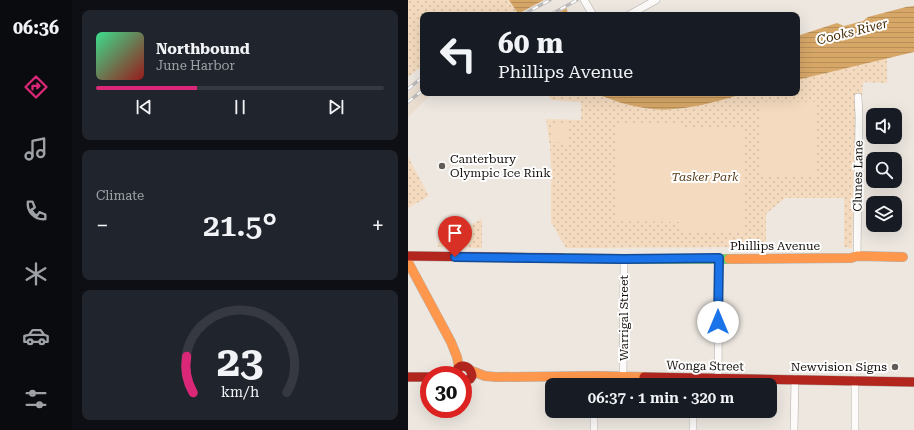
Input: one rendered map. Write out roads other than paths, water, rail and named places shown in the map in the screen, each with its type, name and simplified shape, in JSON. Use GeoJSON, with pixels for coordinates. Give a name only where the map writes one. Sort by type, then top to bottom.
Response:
{"type":"FeatureCollection","features":[{"type":"Feature","properties":{"kind":"street"},"geometry":{"type":"LineString","coordinates":[[584,0],[591,12]]}},
{"type":"Feature","properties":{"kind":"street"},"geometry":{"type":"LineString","coordinates":[[634,12],[656,0]]}},
{"type":"Feature","properties":{"kind":"street","name":"Clunes Lane"},"geometry":{"type":"LineString","coordinates":[[857,256],[858,96]]}},
{"type":"Feature","properties":{"kind":"street","name":"Phillips Avenue"},"geometry":{"type":"LineString","coordinates":[[408,256],[624,259],[851,258],[857,256],[903,257]]}},
{"type":"Feature","properties":{"kind":"street"},"geometry":{"type":"LineString","coordinates":[[718,378],[719,258]]}},
{"type":"Feature","properties":{"kind":"street","name":"Warrigal Street"},"geometry":{"type":"LineString","coordinates":[[623,377],[624,259]]}},
{"type":"Feature","properties":{"kind":"street"},"geometry":{"type":"LineString","coordinates":[[408,262],[463,366]]}},
{"type":"Feature","properties":{"kind":"street"},"geometry":{"type":"LineString","coordinates":[[451,342],[457,357],[457,366]]}},
{"type":"Feature","properties":{"kind":"street"},"geometry":{"type":"LineString","coordinates":[[408,376],[420,377]]}},
{"type":"Feature","properties":{"kind":"street","name":"Wonga Street"},"geometry":{"type":"LineString","coordinates":[[472,376],[486,380],[496,378],[545,379]]}},
{"type":"Feature","properties":{"kind":"street","name":"Wonga Street"},"geometry":{"type":"LineString","coordinates":[[616,378],[641,378]]}},
{"type":"Feature","properties":{"kind":"street","name":"Wonga Street"},"geometry":{"type":"LineString","coordinates":[[777,379],[914,382]]}},
{"type":"Feature","properties":{"kind":"street"},"geometry":{"type":"LineString","coordinates":[[794,430],[795,379]]}},
{"type":"Feature","properties":{"kind":"street"},"geometry":{"type":"LineString","coordinates":[[855,430],[856,380]]}},
{"type":"Feature","properties":{"kind":"street"},"geometry":{"type":"LineString","coordinates":[[594,418],[594,430]]}},
{"type":"Feature","properties":{"kind":"street"},"geometry":{"type":"LineString","coordinates":[[693,418],[693,430]]}},
{"type":"Feature","properties":{"kind":"water"},"geometry":{"type":"Polygon","coordinates":[[[509,0],[565,0],[568,12],[517,12],[509,0]]]}},
{"type":"Feature","properties":{"kind":"water","name":"Cooks River"},"geometry":{"type":"Polygon","coordinates":[[[914,6],[914,52],[800,79],[800,35],[837,23],[844,26],[863,21],[868,17],[914,6]]]}},
{"type":"Feature","properties":{"kind":"water"},"geometry":{"type":"Polygon","coordinates":[[[602,96],[735,96],[694,106],[665,110],[644,108],[614,101],[602,96]]]}},
{"type":"Feature","properties":{"kind":"railway"},"geometry":{"type":"LineString","coordinates":[[528,12],[550,0]]}},
{"type":"Feature","properties":{"kind":"railway"},"geometry":{"type":"LineString","coordinates":[[555,12],[577,0]]}},
{"type":"Feature","properties":{"kind":"railway"},"geometry":{"type":"LineString","coordinates":[[408,89],[420,79]]}},
{"type":"Feature","properties":{"kind":"railway"},"geometry":{"type":"LineString","coordinates":[[408,102],[420,92]]}},
{"type":"Feature","properties":{"kind":"place","name":"Canterbury Olympic Ice Rink"},"geometry":{"type":"Point","coordinates":[442,166]}},
{"type":"Feature","properties":{"kind":"place","name":"Newvision Signs"},"geometry":{"type":"Point","coordinates":[895,367]}},
{"type":"Feature","properties":{"kind":"park label","name":"Tasker Park"},"geometry":{"type":"Point","coordinates":[705,177]}}]}
